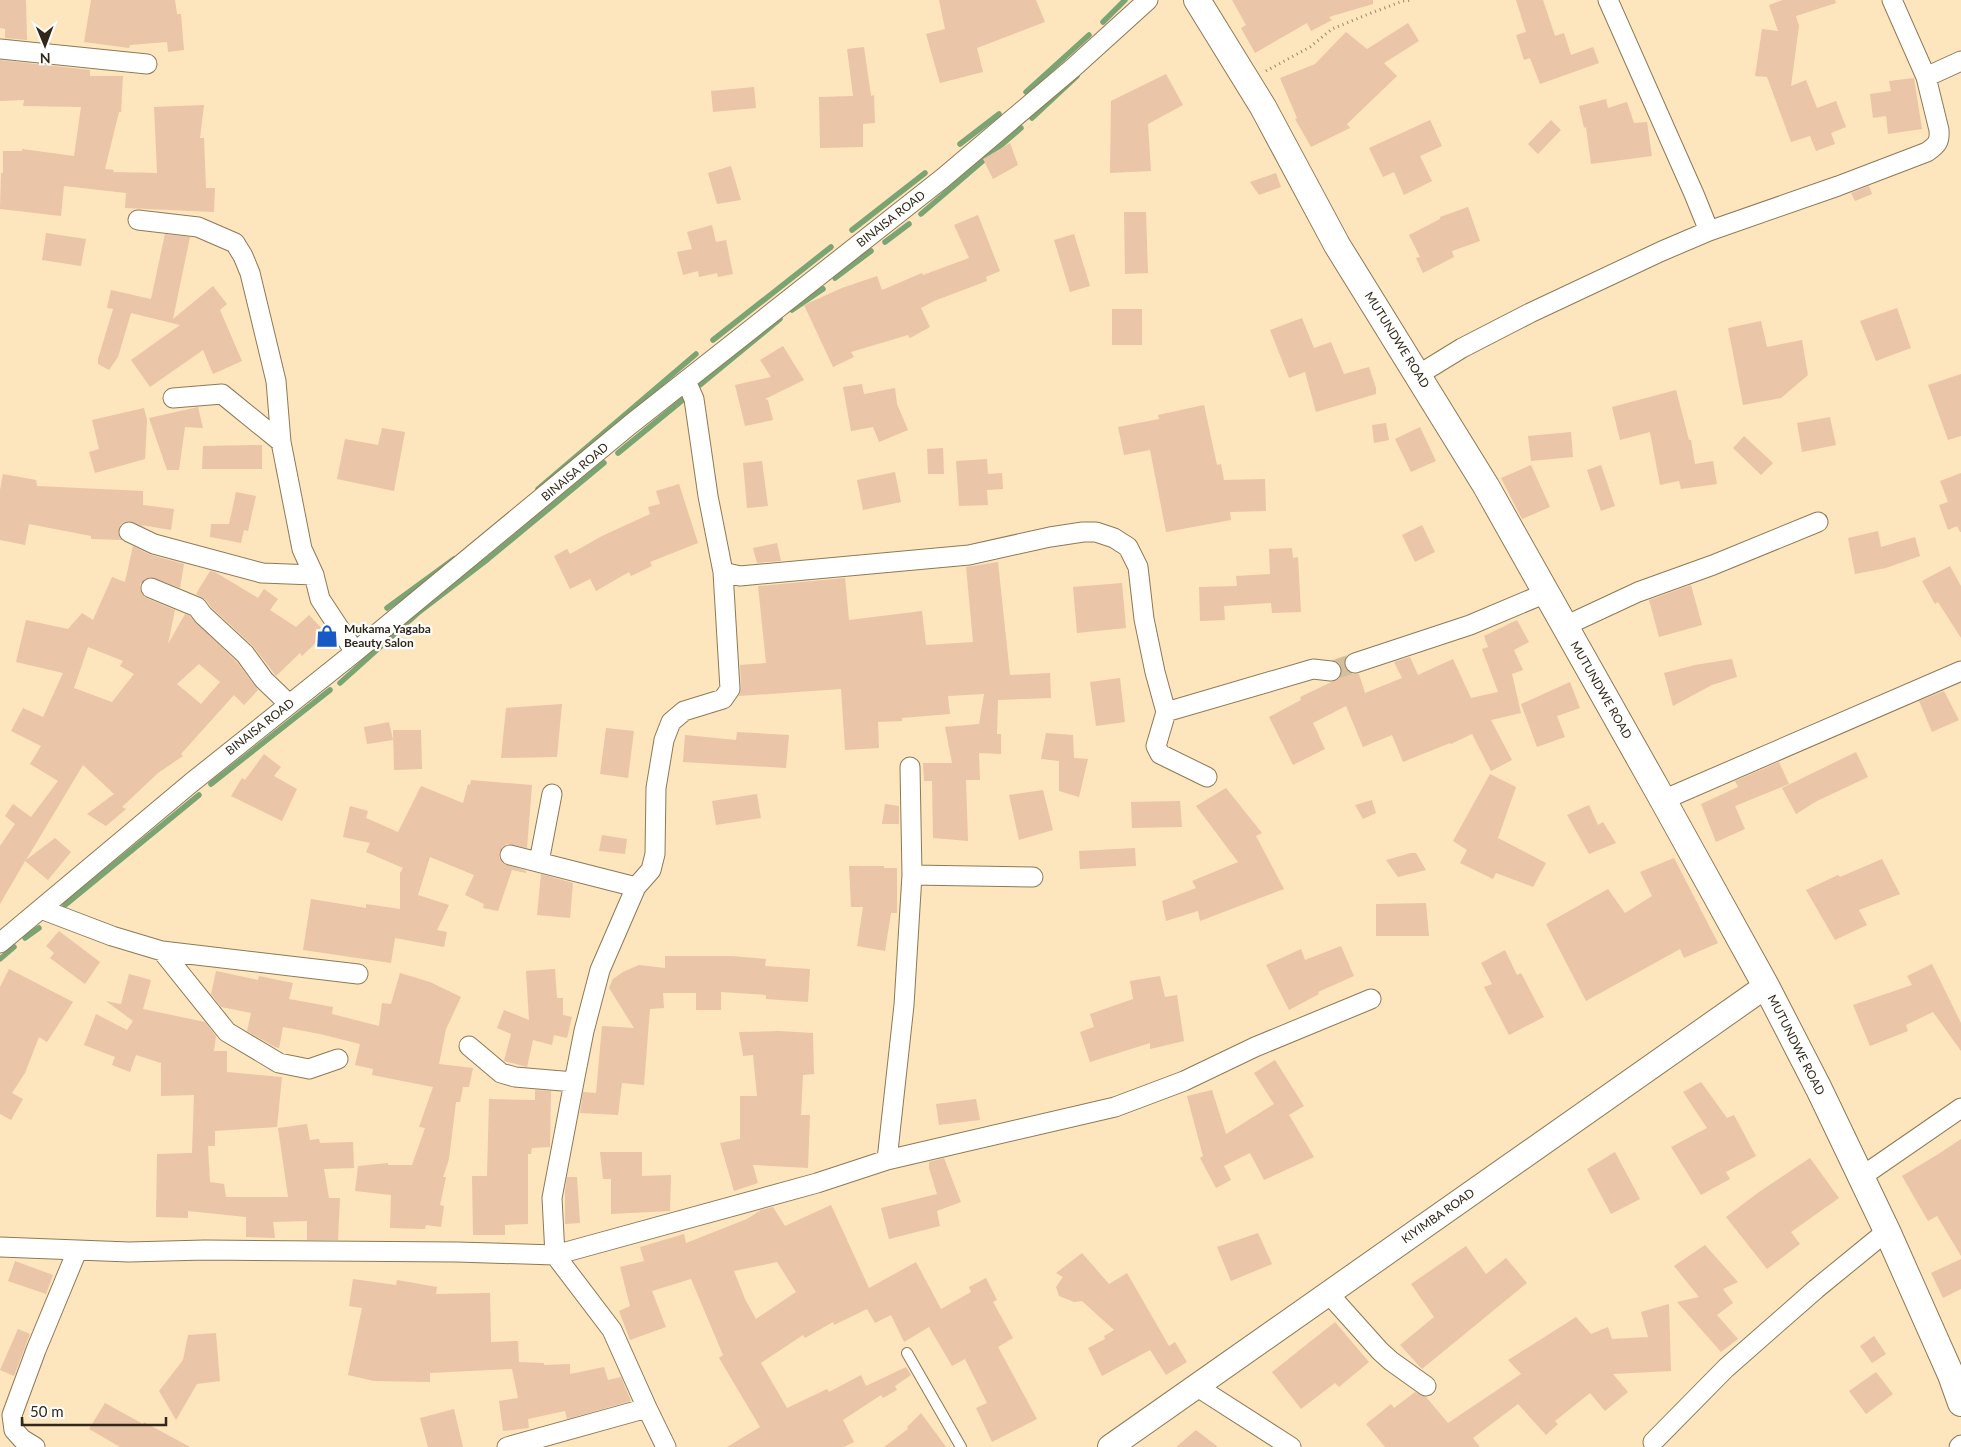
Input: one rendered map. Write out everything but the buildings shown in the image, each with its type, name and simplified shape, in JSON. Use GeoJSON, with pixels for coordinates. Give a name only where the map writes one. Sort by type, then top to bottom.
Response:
{"type":"FeatureCollection","features":[{"type":"Feature","properties":{"kind":"main road","name":"MUTUNDWE ROAD"},"geometry":{"type":"LineString","coordinates":[[1197,0],[1264,107],[1337,245],[1486,486],[1664,800],[1766,986],[1819,1089],[1956,1372],[1961,1403]]}},
{"type":"Feature","properties":{"kind":"street","name":"BINAISA ROAD"},"geometry":{"type":"LineString","coordinates":[[0,943],[191,783],[355,652],[686,381],[942,178],[1074,67],[1148,0]]}},
{"type":"Feature","properties":{"kind":"street"},"geometry":{"type":"LineString","coordinates":[[1608,0],[1691,185],[1709,231]]}},
{"type":"Feature","properties":{"kind":"street"},"geometry":{"type":"LineString","coordinates":[[1418,374],[1462,348],[1530,313],[1662,251],[1709,231],[1838,186],[1927,152],[1937,145],[1940,139],[1939,130],[1926,77],[1892,0]]}},
{"type":"Feature","properties":{"kind":"street"},"geometry":{"type":"LineString","coordinates":[[0,49],[147,64]]}},
{"type":"Feature","properties":{"kind":"street"},"geometry":{"type":"LineString","coordinates":[[1926,77],[1961,61]]}},
{"type":"Feature","properties":{"kind":"street"},"geometry":{"type":"LineString","coordinates":[[138,220],[198,227],[236,243],[243,256],[250,274],[276,381],[281,442],[302,549],[314,575],[320,599],[355,652]]}},
{"type":"Feature","properties":{"kind":"street"},"geometry":{"type":"LineString","coordinates":[[666,1447],[612,1330],[554,1254],[552,1198],[584,1031],[600,970],[636,887],[651,870],[656,854],[656,788],[664,740],[671,722],[684,710],[723,699],[730,689],[723,572],[708,496],[694,399],[686,381]]}},
{"type":"Feature","properties":{"kind":"street"},"geometry":{"type":"LineString","coordinates":[[173,398],[222,394],[281,442]]}},
{"type":"Feature","properties":{"kind":"street"},"geometry":{"type":"LineString","coordinates":[[1565,626],[1638,592],[1713,565],[1818,522]]}},
{"type":"Feature","properties":{"kind":"street"},"geometry":{"type":"LineString","coordinates":[[129,532],[154,544],[262,573],[314,575]]}},
{"type":"Feature","properties":{"kind":"street"},"geometry":{"type":"LineString","coordinates":[[723,572],[740,576],[969,555],[1050,537],[1083,532],[1096,532],[1114,538],[1128,547],[1138,567],[1144,619],[1166,712],[1156,746],[1157,750],[1160,754],[1207,777]]}},
{"type":"Feature","properties":{"kind":"street"},"geometry":{"type":"LineString","coordinates":[[150,588],[198,607],[203,615],[245,654],[264,680],[289,704]]}},
{"type":"Feature","properties":{"kind":"street"},"geometry":{"type":"LineString","coordinates":[[1355,663],[1470,625],[1546,593]]}},
{"type":"Feature","properties":{"kind":"street"},"geometry":{"type":"LineString","coordinates":[[1166,712],[1313,669],[1331,671]]}},
{"type":"Feature","properties":{"kind":"street"},"geometry":{"type":"LineString","coordinates":[[1664,800],[1961,671]]}},
{"type":"Feature","properties":{"kind":"street"},"geometry":{"type":"LineString","coordinates":[[887,1160],[904,1005],[912,875],[910,766]]}},
{"type":"Feature","properties":{"kind":"street"},"geometry":{"type":"LineString","coordinates":[[539,862],[552,794]]}},
{"type":"Feature","properties":{"kind":"street"},"geometry":{"type":"LineString","coordinates":[[510,855],[636,887]]}},
{"type":"Feature","properties":{"kind":"street"},"geometry":{"type":"LineString","coordinates":[[912,875],[1033,877]]}},
{"type":"Feature","properties":{"kind":"street"},"geometry":{"type":"LineString","coordinates":[[41,909],[112,936],[162,951],[358,974]]}},
{"type":"Feature","properties":{"kind":"street"},"geometry":{"type":"LineString","coordinates":[[162,951],[227,1032],[278,1063],[309,1068],[338,1059]]}},
{"type":"Feature","properties":{"kind":"street","name":"KIYIMBA ROAD"},"geometry":{"type":"LineString","coordinates":[[1110,1447],[1766,986]]}},
{"type":"Feature","properties":{"kind":"street"},"geometry":{"type":"LineString","coordinates":[[0,1246],[78,1251],[554,1254],[817,1183],[887,1160],[1115,1107],[1184,1081],[1255,1047],[1371,999]]}},
{"type":"Feature","properties":{"kind":"street"},"geometry":{"type":"LineString","coordinates":[[469,1046],[501,1073],[515,1077],[574,1082]]}},
{"type":"Feature","properties":{"kind":"street"},"geometry":{"type":"LineString","coordinates":[[1861,1177],[1961,1108]]}},
{"type":"Feature","properties":{"kind":"street"},"geometry":{"type":"LineString","coordinates":[[1653,1442],[1726,1368],[1816,1289],[1887,1231]]}},
{"type":"Feature","properties":{"kind":"street"},"geometry":{"type":"LineString","coordinates":[[35,1447],[22,1439],[14,1430],[12,1415],[36,1350],[78,1251]]}},
{"type":"Feature","properties":{"kind":"street"},"geometry":{"type":"LineString","coordinates":[[1328,1293],[1391,1361],[1426,1386]]}},
{"type":"Feature","properties":{"kind":"street"},"geometry":{"type":"LineString","coordinates":[[1196,1386],[1291,1447]]}},
{"type":"Feature","properties":{"kind":"street"},"geometry":{"type":"LineString","coordinates":[[507,1447],[647,1408]]}},
{"type":"Feature","properties":{"kind":"lane"},"geometry":{"type":"LineString","coordinates":[[907,1353],[961,1447]]}},
{"type":"Feature","properties":{"kind":"path"},"geometry":{"type":"LineString","coordinates":[[1247,81],[1310,47],[1332,29],[1403,1],[1412,0]]}},
{"type":"Feature","properties":{"kind":"waterway"},"geometry":{"type":"LineString","coordinates":[[1103,22],[1125,0]]}},
{"type":"Feature","properties":{"kind":"waterway"},"geometry":{"type":"LineString","coordinates":[[1026,92],[1089,35]]}},
{"type":"Feature","properties":{"kind":"waterway"},"geometry":{"type":"LineString","coordinates":[[1032,118],[1077,76]]}},
{"type":"Feature","properties":{"kind":"waterway"},"geometry":{"type":"LineString","coordinates":[[960,144],[999,114]]}},
{"type":"Feature","properties":{"kind":"waterway"},"geometry":{"type":"LineString","coordinates":[[921,214],[1021,128]]}},
{"type":"Feature","properties":{"kind":"waterway"},"geometry":{"type":"LineString","coordinates":[[852,230],[925,173]]}},
{"type":"Feature","properties":{"kind":"waterway"},"geometry":{"type":"LineString","coordinates":[[885,242],[909,224]]}},
{"type":"Feature","properties":{"kind":"waterway"},"geometry":{"type":"LineString","coordinates":[[713,340],[831,247]]}},
{"type":"Feature","properties":{"kind":"waterway"},"geometry":{"type":"LineString","coordinates":[[835,278],[871,251]]}},
{"type":"Feature","properties":{"kind":"waterway"},"geometry":{"type":"LineString","coordinates":[[792,310],[823,289]]}},
{"type":"Feature","properties":{"kind":"waterway"},"geometry":{"type":"LineString","coordinates":[[700,385],[780,319]]}},
{"type":"Feature","properties":{"kind":"waterway"},"geometry":{"type":"LineString","coordinates":[[538,489],[696,354]]}},
{"type":"Feature","properties":{"kind":"waterway"},"geometry":{"type":"LineString","coordinates":[[618,453],[685,398]]}},
{"type":"Feature","properties":{"kind":"waterway"},"geometry":{"type":"LineString","coordinates":[[340,683],[419,612],[488,559],[604,463]]}},
{"type":"Feature","properties":{"kind":"waterway"},"geometry":{"type":"LineString","coordinates":[[387,608],[454,559]]}},
{"type":"Feature","properties":{"kind":"waterway"},"geometry":{"type":"LineString","coordinates":[[211,784],[330,690]]}},
{"type":"Feature","properties":{"kind":"waterway"},"geometry":{"type":"LineString","coordinates":[[65,905],[199,795]]}},
{"type":"Feature","properties":{"kind":"waterway"},"geometry":{"type":"LineString","coordinates":[[25,938],[39,928]]}},
{"type":"Feature","properties":{"kind":"waterway"},"geometry":{"type":"LineString","coordinates":[[0,959],[14,947]]}},
{"type":"Feature","properties":{"kind":"tunnel"},"geometry":{"type":"LineString","coordinates":[[1331,671],[1355,663]]}},
{"type":"Feature","properties":{"kind":"place","name":"Mukama Yagaba Beauty Salon"},"geometry":{"type":"Point","coordinates":[327,636]}}]}
